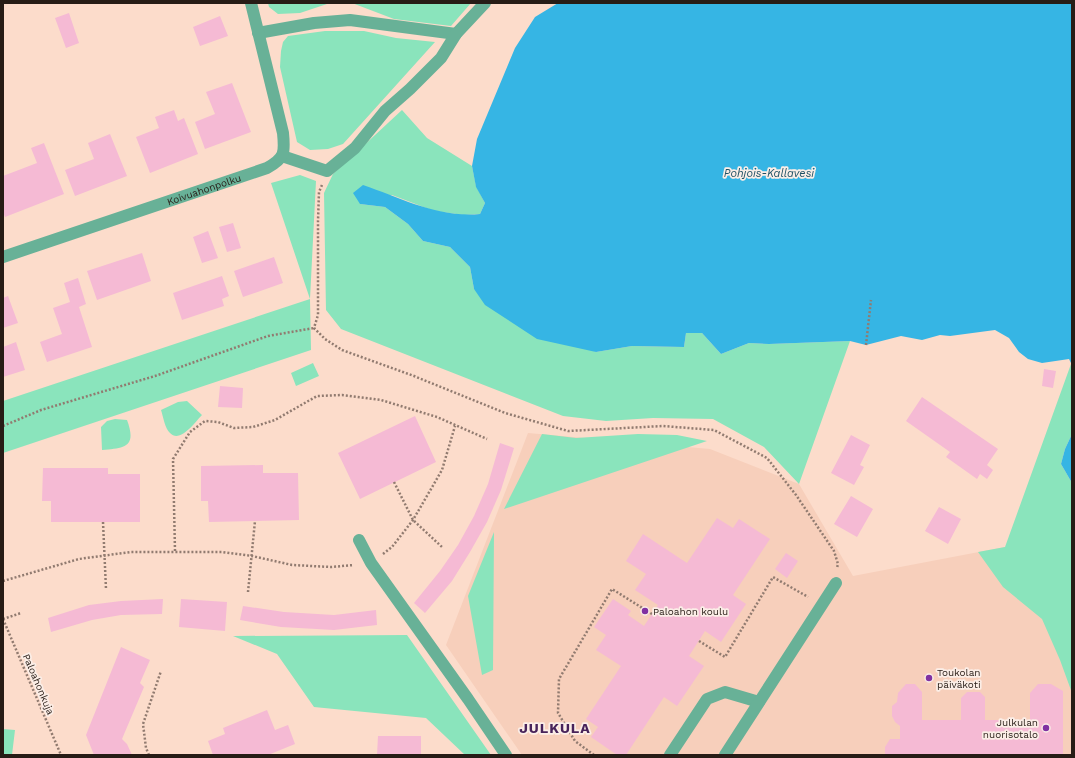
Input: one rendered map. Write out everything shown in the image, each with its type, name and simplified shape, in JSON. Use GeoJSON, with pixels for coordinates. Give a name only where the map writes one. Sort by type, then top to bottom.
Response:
{"type":"FeatureCollection","features":[{"type":"Feature","properties":{"kind":"street"},"geometry":{"type":"LineString","coordinates":[[251,3],[283,133],[284,146],[282,156],[327,171],[355,148],[385,111],[410,89],[441,58],[456,34],[485,3]]}},
{"type":"Feature","properties":{"kind":"street"},"geometry":{"type":"LineString","coordinates":[[258,33],[314,23],[350,20],[456,34]]}},
{"type":"Feature","properties":{"kind":"street","name":"Koivuahonpolku"},"geometry":{"type":"LineString","coordinates":[[3,257],[267,168],[275,164],[282,156]]}},
{"type":"Feature","properties":{"kind":"street"},"geometry":{"type":"LineString","coordinates":[[359,540],[371,563],[506,755]]}},
{"type":"Feature","properties":{"kind":"street"},"geometry":{"type":"LineString","coordinates":[[725,755],[836,583]]}},
{"type":"Feature","properties":{"kind":"street"},"geometry":{"type":"LineString","coordinates":[[670,755],[707,698],[726,692],[759,702]]}},
{"type":"Feature","properties":{"kind":"path"},"geometry":{"type":"LineString","coordinates":[[314,328],[318,315],[319,192],[327,171]]}},
{"type":"Feature","properties":{"kind":"path"},"geometry":{"type":"LineString","coordinates":[[866,345],[871,300]]}},
{"type":"Feature","properties":{"kind":"path"},"geometry":{"type":"LineString","coordinates":[[3,426],[41,410],[155,376],[268,336],[314,328]]}},
{"type":"Feature","properties":{"kind":"path"},"geometry":{"type":"LineString","coordinates":[[314,328],[325,339],[342,350],[414,376],[505,413],[568,431],[663,426],[714,430],[767,458],[796,494],[834,551],[838,564],[836,583]]}},
{"type":"Feature","properties":{"kind":"path"},"geometry":{"type":"LineString","coordinates":[[175,551],[173,459],[190,432],[205,421],[218,422],[234,428],[254,427],[275,420],[316,396],[342,395],[381,400],[437,417],[487,440]]}},
{"type":"Feature","properties":{"kind":"path"},"geometry":{"type":"LineString","coordinates":[[3,581],[79,559],[132,552],[222,552],[252,556],[292,565],[331,567],[371,563],[392,547],[413,520],[442,470],[455,426]]}},
{"type":"Feature","properties":{"kind":"path"},"geometry":{"type":"LineString","coordinates":[[394,482],[413,520],[442,547]]}},
{"type":"Feature","properties":{"kind":"path"},"geometry":{"type":"LineString","coordinates":[[248,592],[255,521]]}},
{"type":"Feature","properties":{"kind":"path"},"geometry":{"type":"LineString","coordinates":[[103,522],[106,589]]}},
{"type":"Feature","properties":{"kind":"path"},"geometry":{"type":"LineString","coordinates":[[699,641],[725,658],[773,577],[822,605]]}},
{"type":"Feature","properties":{"kind":"path"},"geometry":{"type":"LineString","coordinates":[[594,755],[575,741],[558,713],[559,679],[612,589],[652,614]]}},
{"type":"Feature","properties":{"kind":"path"},"geometry":{"type":"LineString","coordinates":[[3,619],[21,612]]}},
{"type":"Feature","properties":{"kind":"path","name":"Paloahonkuja"},"geometry":{"type":"LineString","coordinates":[[3,619],[61,755]]}},
{"type":"Feature","properties":{"kind":"path"},"geometry":{"type":"LineString","coordinates":[[149,755],[146,748],[143,724],[161,671]]}},
{"type":"Feature","properties":{"kind":"shaded area","name":"Paloahon koulu"},"geometry":{"type":"Polygon","coordinates":[[[528,433],[710,449],[799,484],[853,576],[1005,547],[1072,601],[1072,755],[522,755],[446,645],[528,433]]]}},
{"type":"Feature","properties":{"kind":"green space"},"geometry":{"type":"Polygon","coordinates":[[[268,3],[346,3],[327,4],[300,13],[278,14],[269,7],[268,3]]]}},
{"type":"Feature","properties":{"kind":"green space"},"geometry":{"type":"Polygon","coordinates":[[[352,3],[471,3],[451,26],[394,19],[352,3]]]}},
{"type":"Feature","properties":{"kind":"green space"},"geometry":{"type":"Polygon","coordinates":[[[325,31],[364,31],[396,38],[435,42],[343,144],[328,149],[310,150],[297,142],[280,67],[281,51],[283,42],[288,36],[325,31]]]}},
{"type":"Feature","properties":{"kind":"green space"},"geometry":{"type":"Polygon","coordinates":[[[402,110],[427,138],[472,166],[476,186],[485,203],[480,214],[464,215],[434,211],[392,195],[360,204],[385,207],[408,224],[423,241],[450,247],[470,267],[474,289],[596,352],[632,346],[684,347],[686,333],[702,333],[721,354],[749,343],[769,344],[850,341],[799,484],[764,447],[713,419],[653,418],[606,421],[563,416],[341,329],[326,310],[324,193],[333,174],[402,110]]]}},
{"type":"Feature","properties":{"kind":"green space"},"geometry":{"type":"Polygon","coordinates":[[[300,175],[316,181],[310,299],[271,183],[300,175]]]}},
{"type":"Feature","properties":{"kind":"green space"},"geometry":{"type":"Polygon","coordinates":[[[310,299],[311,350],[3,453],[3,401],[310,299]]]}},
{"type":"Feature","properties":{"kind":"green space"},"geometry":{"type":"Polygon","coordinates":[[[313,363],[319,376],[296,386],[291,373],[313,363]]]}},
{"type":"Feature","properties":{"kind":"green space"},"geometry":{"type":"Polygon","coordinates":[[[1071,364],[1072,434],[1065,449],[1061,464],[1072,483],[1072,693],[1060,660],[1042,619],[1003,587],[978,552],[1005,547],[1071,364]]]}},
{"type":"Feature","properties":{"kind":"green space"},"geometry":{"type":"Polygon","coordinates":[[[187,401],[202,415],[183,434],[174,436],[167,429],[161,410],[178,402],[187,401]]]}},
{"type":"Feature","properties":{"kind":"green space"},"geometry":{"type":"Polygon","coordinates":[[[115,419],[127,420],[131,436],[130,441],[123,447],[102,450],[101,427],[107,421],[115,419]]]}},
{"type":"Feature","properties":{"kind":"green space"},"geometry":{"type":"Polygon","coordinates":[[[542,434],[576,438],[638,434],[677,435],[707,441],[504,509],[542,434]]]}},
{"type":"Feature","properties":{"kind":"green space"},"geometry":{"type":"Polygon","coordinates":[[[494,532],[493,670],[482,675],[468,596],[494,532]]]}},
{"type":"Feature","properties":{"kind":"green space"},"geometry":{"type":"Polygon","coordinates":[[[407,635],[491,755],[465,755],[426,718],[314,707],[277,654],[233,636],[407,635]]]}},
{"type":"Feature","properties":{"kind":"green space"},"geometry":{"type":"Polygon","coordinates":[[[3,729],[15,730],[12,755],[3,755],[3,729]]]}},
{"type":"Feature","properties":{"kind":"water","name":"Pohjois-Kallavesi"},"geometry":{"type":"Polygon","coordinates":[[[558,3],[1072,3],[1072,365],[1069,359],[1042,363],[1028,359],[1019,352],[1009,338],[995,330],[950,336],[940,335],[922,340],[901,336],[866,345],[850,341],[769,344],[749,343],[721,354],[702,333],[686,333],[684,347],[632,346],[596,352],[537,339],[485,305],[474,289],[470,267],[450,247],[423,241],[408,224],[385,207],[360,204],[353,193],[363,185],[435,210],[449,213],[480,214],[485,203],[476,187],[472,166],[477,139],[515,48],[535,17],[558,3]]]}},
{"type":"Feature","properties":{"kind":"water"},"geometry":{"type":"Polygon","coordinates":[[[1072,434],[1072,483],[1061,464],[1065,449],[1072,434]]]}},
{"type":"Feature","properties":{"kind":"building"},"geometry":{"type":"Polygon","coordinates":[[[69,13],[79,43],[66,48],[55,18],[69,13]]]}},
{"type":"Feature","properties":{"kind":"building"},"geometry":{"type":"Polygon","coordinates":[[[220,16],[228,36],[200,46],[193,27],[220,16]]]}},
{"type":"Feature","properties":{"kind":"building"},"geometry":{"type":"Polygon","coordinates":[[[232,83],[251,132],[205,149],[195,122],[215,114],[206,92],[232,83]]]}},
{"type":"Feature","properties":{"kind":"building"},"geometry":{"type":"Polygon","coordinates":[[[174,110],[178,121],[184,118],[198,154],[150,173],[136,137],[159,128],[155,117],[174,110]]]}},
{"type":"Feature","properties":{"kind":"building"},"geometry":{"type":"Polygon","coordinates":[[[110,134],[127,176],[75,196],[65,170],[94,159],[88,143],[110,134]]]}},
{"type":"Feature","properties":{"kind":"building"},"geometry":{"type":"Polygon","coordinates":[[[44,143],[64,194],[5,217],[3,212],[3,176],[37,163],[31,148],[44,143]]]}},
{"type":"Feature","properties":{"kind":"building"},"geometry":{"type":"Polygon","coordinates":[[[233,223],[241,248],[227,252],[219,227],[233,223]]]}},
{"type":"Feature","properties":{"kind":"building"},"geometry":{"type":"Polygon","coordinates":[[[208,231],[218,258],[202,263],[193,237],[208,231]]]}},
{"type":"Feature","properties":{"kind":"building"},"geometry":{"type":"Polygon","coordinates":[[[142,253],[151,281],[97,300],[87,271],[142,253]]]}},
{"type":"Feature","properties":{"kind":"building"},"geometry":{"type":"Polygon","coordinates":[[[274,257],[283,283],[243,297],[234,271],[274,257]]]}},
{"type":"Feature","properties":{"kind":"building"},"geometry":{"type":"Polygon","coordinates":[[[222,276],[229,296],[222,299],[224,306],[182,320],[173,293],[222,276]]]}},
{"type":"Feature","properties":{"kind":"building"},"geometry":{"type":"Polygon","coordinates":[[[78,278],[86,304],[79,307],[92,347],[47,362],[40,342],[62,334],[53,308],[70,302],[64,283],[78,278]]]}},
{"type":"Feature","properties":{"kind":"building"},"geometry":{"type":"Polygon","coordinates":[[[8,296],[18,323],[3,328],[3,298],[8,296]]]}},
{"type":"Feature","properties":{"kind":"building"},"geometry":{"type":"Polygon","coordinates":[[[16,342],[25,370],[3,377],[3,347],[16,342]]]}},
{"type":"Feature","properties":{"kind":"building"},"geometry":{"type":"Polygon","coordinates":[[[1044,369],[1056,371],[1053,388],[1042,386],[1044,369]]]}},
{"type":"Feature","properties":{"kind":"building"},"geometry":{"type":"Polygon","coordinates":[[[220,386],[243,388],[242,408],[218,407],[220,386]]]}},
{"type":"Feature","properties":{"kind":"building"},"geometry":{"type":"Polygon","coordinates":[[[922,397],[998,449],[987,465],[993,470],[987,479],[980,474],[977,479],[946,457],[950,452],[906,421],[922,397]]]}},
{"type":"Feature","properties":{"kind":"building"},"geometry":{"type":"Polygon","coordinates":[[[415,416],[436,462],[360,499],[338,453],[415,416]]]}},
{"type":"Feature","properties":{"kind":"building"},"geometry":{"type":"Polygon","coordinates":[[[851,435],[870,445],[860,465],[864,467],[854,485],[831,473],[851,435]]]}},
{"type":"Feature","properties":{"kind":"building"},"geometry":{"type":"Polygon","coordinates":[[[500,443],[514,448],[501,490],[487,522],[452,581],[425,613],[414,603],[440,571],[458,545],[474,516],[488,484],[500,443]]]}},
{"type":"Feature","properties":{"kind":"building"},"geometry":{"type":"Polygon","coordinates":[[[263,465],[263,473],[298,473],[299,520],[209,522],[208,501],[201,501],[201,466],[263,465]]]}},
{"type":"Feature","properties":{"kind":"building"},"geometry":{"type":"Polygon","coordinates":[[[43,468],[108,468],[108,474],[140,474],[140,522],[51,522],[51,501],[42,501],[43,468]]]}},
{"type":"Feature","properties":{"kind":"building"},"geometry":{"type":"Polygon","coordinates":[[[851,496],[873,509],[857,537],[834,524],[851,496]]]}},
{"type":"Feature","properties":{"kind":"building"},"geometry":{"type":"Polygon","coordinates":[[[939,507],[961,519],[948,544],[925,531],[939,507]]]}},
{"type":"Feature","properties":{"kind":"building"},"geometry":{"type":"Polygon","coordinates":[[[717,518],[733,528],[739,519],[770,539],[733,595],[746,604],[721,642],[705,631],[689,656],[704,666],[677,706],[664,697],[626,755],[617,755],[591,737],[598,727],[586,719],[621,666],[596,650],[606,635],[594,627],[613,599],[631,611],[628,615],[644,626],[658,605],[635,590],[646,574],[626,561],[643,534],[687,563],[717,518]]]}},
{"type":"Feature","properties":{"kind":"building"},"geometry":{"type":"Polygon","coordinates":[[[786,553],[798,561],[787,578],[775,569],[786,553]]]}},
{"type":"Feature","properties":{"kind":"building"},"geometry":{"type":"Polygon","coordinates":[[[163,599],[162,614],[121,615],[92,620],[51,632],[48,618],[89,605],[121,601],[163,599]]]}},
{"type":"Feature","properties":{"kind":"building"},"geometry":{"type":"Polygon","coordinates":[[[181,599],[227,602],[225,631],[179,627],[181,599]]]}},
{"type":"Feature","properties":{"kind":"building"},"geometry":{"type":"Polygon","coordinates":[[[243,606],[284,612],[334,615],[376,610],[377,625],[334,630],[281,627],[240,620],[243,606]]]}},
{"type":"Feature","properties":{"kind":"building"},"geometry":{"type":"Polygon","coordinates":[[[121,647],[150,660],[140,683],[144,687],[122,739],[127,744],[132,755],[94,755],[86,735],[121,647]]]}},
{"type":"Feature","properties":{"kind":"building"},"geometry":{"type":"Polygon","coordinates":[[[906,684],[915,684],[922,692],[922,720],[961,720],[961,698],[967,692],[980,692],[985,697],[985,720],[1014,720],[1014,727],[1030,727],[1030,693],[1038,684],[1051,684],[1063,691],[1063,755],[885,755],[885,747],[890,739],[900,739],[900,726],[895,722],[892,716],[892,706],[897,702],[898,693],[906,684]]]}},
{"type":"Feature","properties":{"kind":"building"},"geometry":{"type":"Polygon","coordinates":[[[267,710],[275,730],[288,725],[295,744],[268,755],[213,755],[208,741],[225,734],[223,728],[267,710]]]}},
{"type":"Feature","properties":{"kind":"building"},"geometry":{"type":"Polygon","coordinates":[[[378,736],[421,736],[421,755],[377,755],[378,736]]]}},
{"type":"Feature","properties":{"kind":"place","name":"Paloahon koulu"},"geometry":{"type":"Point","coordinates":[645,611]}},
{"type":"Feature","properties":{"kind":"place","name":"Toukolan päiväkoti"},"geometry":{"type":"Point","coordinates":[929,678]}},
{"type":"Feature","properties":{"kind":"place","name":"Julkulan nuorisotalo"},"geometry":{"type":"Point","coordinates":[1046,728]}},
{"type":"Feature","properties":{"kind":"district","name":"JULKULA"},"geometry":{"type":"Point","coordinates":[555,728]}}]}
